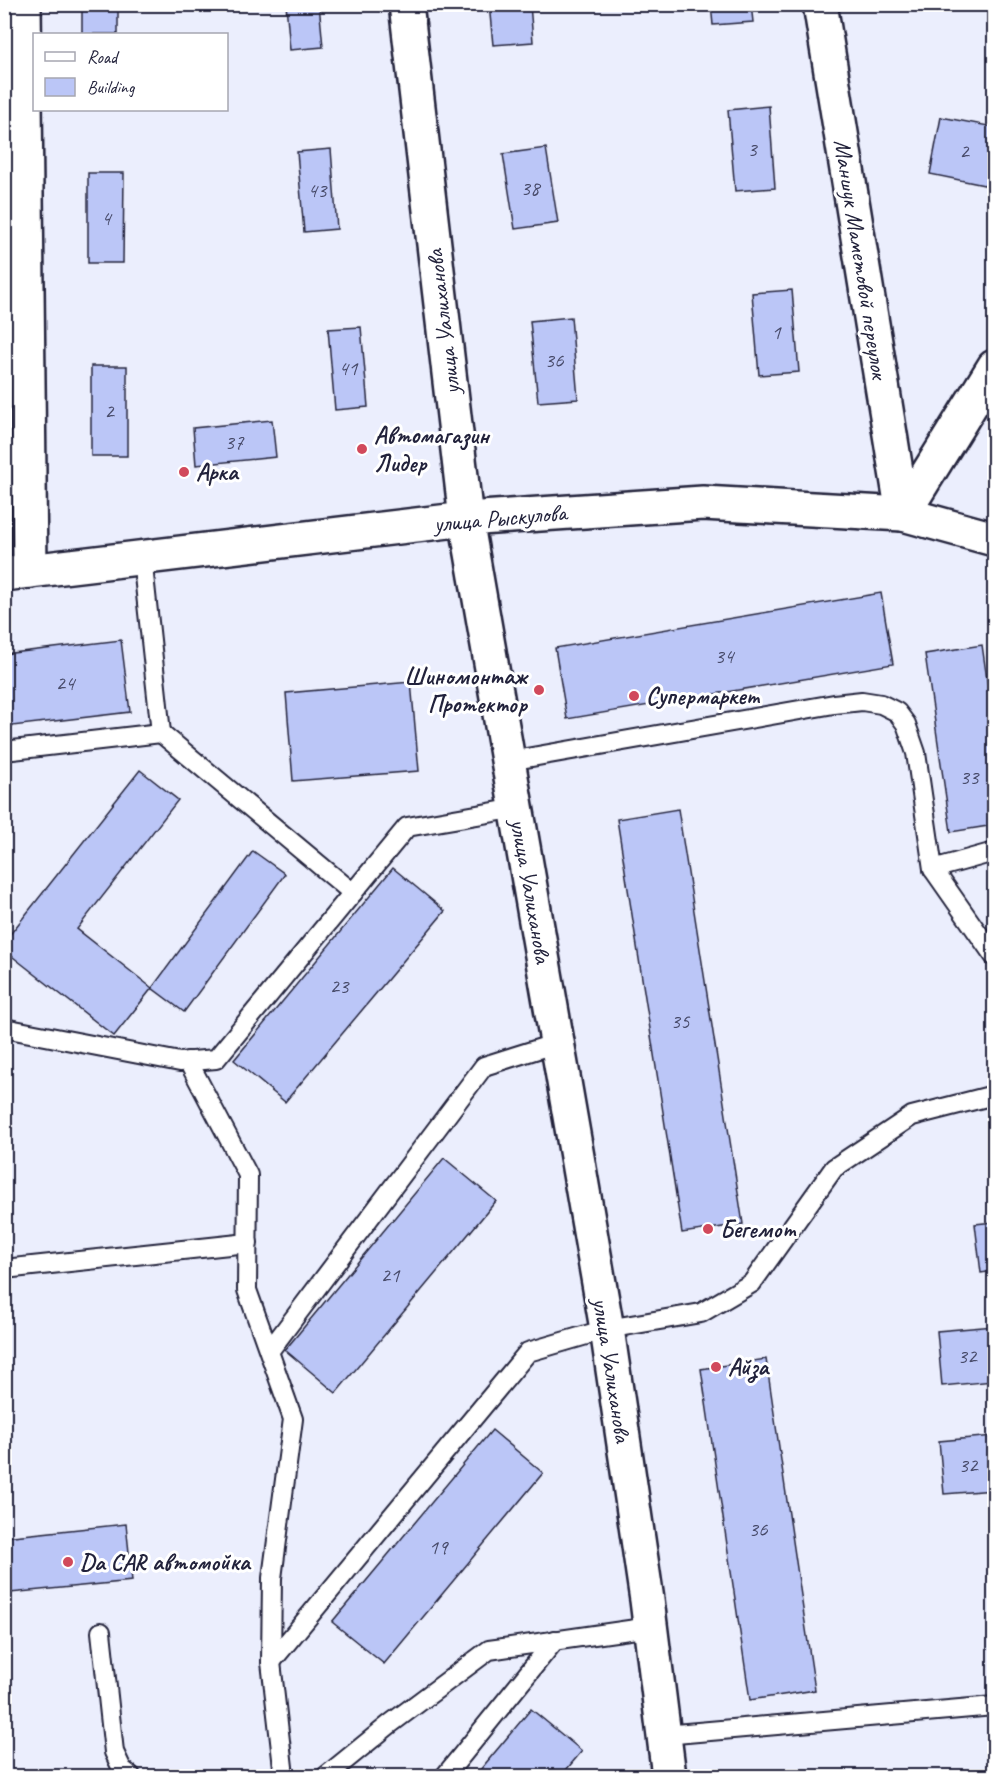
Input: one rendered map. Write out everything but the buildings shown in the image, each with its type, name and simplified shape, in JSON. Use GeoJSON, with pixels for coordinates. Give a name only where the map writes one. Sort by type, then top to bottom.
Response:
{"type":"FeatureCollection","features":[{"type":"Feature","properties":{"kind":"street"},"geometry":{"type":"LineString","coordinates":[[17,572],[24,4]]}},
{"type":"Feature","properties":{"kind":"street","name":"улица Уалиханова"},"geometry":{"type":"LineString","coordinates":[[406,4],[466,519],[607,1329],[669,1776]]}},
{"type":"Feature","properties":{"kind":"street","name":"Маншук Маметовой переулок"},"geometry":{"type":"LineString","coordinates":[[820,4],[903,514]]}},
{"type":"Feature","properties":{"kind":"street"},"geometry":{"type":"LineString","coordinates":[[903,514],[994,368]]}},
{"type":"Feature","properties":{"kind":"street","name":"улица Рыскулова"},"geometry":{"type":"LineString","coordinates":[[17,572],[466,519],[703,503],[903,514],[994,539]]}},
{"type":"Feature","properties":{"kind":"lane"},"geometry":{"type":"LineString","coordinates":[[142,557],[161,733],[353,893]]}},
{"type":"Feature","properties":{"kind":"lane"},"geometry":{"type":"LineString","coordinates":[[508,761],[834,704],[862,701],[881,704],[897,712],[916,753],[933,869],[994,956]]}},
{"type":"Feature","properties":{"kind":"lane"},"geometry":{"type":"LineString","coordinates":[[4,751],[161,733]]}},
{"type":"Feature","properties":{"kind":"lane"},"geometry":{"type":"LineString","coordinates":[[4,1028],[180,1062],[216,1059],[407,827],[517,808]]}},
{"type":"Feature","properties":{"kind":"lane"},"geometry":{"type":"LineString","coordinates":[[933,869],[994,852]]}},
{"type":"Feature","properties":{"kind":"lane"},"geometry":{"type":"LineString","coordinates":[[270,1350],[484,1066],[557,1043]]}},
{"type":"Feature","properties":{"kind":"lane"},"geometry":{"type":"LineString","coordinates":[[188,1061],[248,1176],[247,1290],[293,1419],[272,1578],[271,1662],[284,1776]]}},
{"type":"Feature","properties":{"kind":"lane"},"geometry":{"type":"LineString","coordinates":[[271,1662],[528,1352],[607,1329],[701,1313],[752,1283],[834,1168],[912,1116],[994,1095]]}},
{"type":"Feature","properties":{"kind":"lane"},"geometry":{"type":"LineString","coordinates":[[4,1269],[248,1243]]}},
{"type":"Feature","properties":{"kind":"lane"},"geometry":{"type":"LineString","coordinates":[[326,1776],[408,1710],[489,1650],[650,1627]]}},
{"type":"Feature","properties":{"kind":"lane"},"geometry":{"type":"LineString","coordinates":[[100,1632],[114,1752],[122,1769],[131,1776]]}},
{"type":"Feature","properties":{"kind":"lane"},"geometry":{"type":"LineString","coordinates":[[445,1776],[555,1640]]}},
{"type":"Feature","properties":{"kind":"lane"},"geometry":{"type":"LineString","coordinates":[[664,1735],[994,1706]]}},
{"type":"Feature","properties":{"kind":"place","name":"Автомагазин Лидер"},"geometry":{"type":"Point","coordinates":[362,449]}},
{"type":"Feature","properties":{"kind":"place","name":"Арка"},"geometry":{"type":"Point","coordinates":[184,472]}},
{"type":"Feature","properties":{"kind":"place","name":"Шиномонтаж Протектор"},"geometry":{"type":"Point","coordinates":[539,690]}},
{"type":"Feature","properties":{"kind":"place","name":"Супермаркет"},"geometry":{"type":"Point","coordinates":[634,696]}},
{"type":"Feature","properties":{"kind":"place","name":"Бегемот"},"geometry":{"type":"Point","coordinates":[708,1229]}},
{"type":"Feature","properties":{"kind":"place","name":"Айза"},"geometry":{"type":"Point","coordinates":[716,1367]}},
{"type":"Feature","properties":{"kind":"place","name":"Da CAR автомойка"},"geometry":{"type":"Point","coordinates":[68,1562]}}]}
